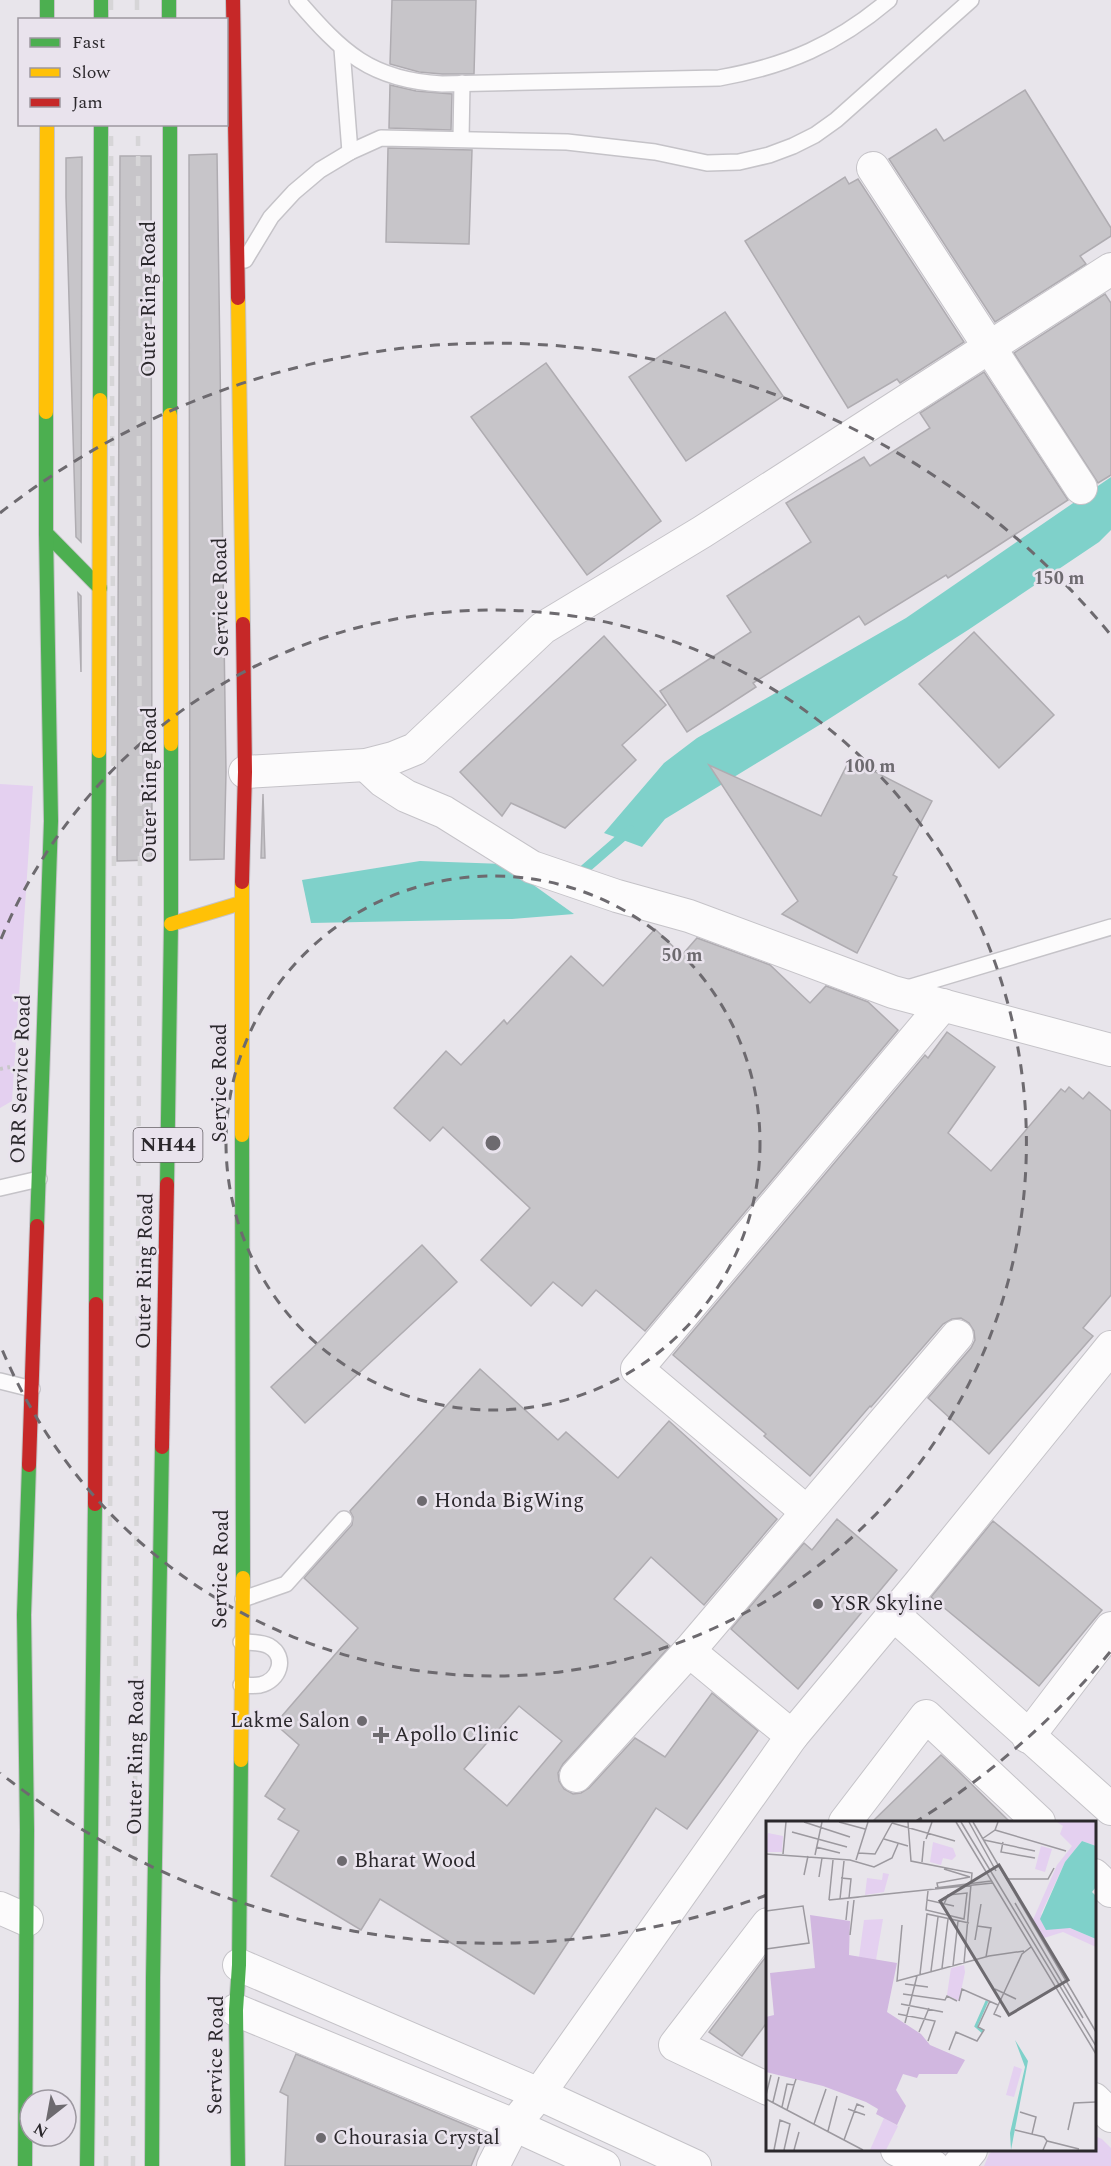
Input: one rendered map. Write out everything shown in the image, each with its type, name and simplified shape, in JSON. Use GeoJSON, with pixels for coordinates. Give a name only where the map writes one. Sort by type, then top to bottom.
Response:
{"type":"FeatureCollection","features":[{"type":"Feature","properties":{"kind":"main road"},"geometry":{"type":"LineString","coordinates":[[47,0],[47,18]]}},
{"type":"Feature","properties":{"kind":"main road"},"geometry":{"type":"LineString","coordinates":[[100,0],[100,18]]}},
{"type":"Feature","properties":{"kind":"main road"},"geometry":{"type":"LineString","coordinates":[[169,0],[169,18]]}},
{"type":"Feature","properties":{"kind":"main road","name":"Service Road"},"geometry":{"type":"LineString","coordinates":[[233,0],[244,772],[241,903],[243,1599],[239,1965],[236,2010],[237,2166]]}},
{"type":"Feature","properties":{"kind":"main road"},"geometry":{"type":"LineString","coordinates":[[47,126],[46,533],[100,588]]}},
{"type":"Feature","properties":{"kind":"main road","name":"Outer Ring Road"},"geometry":{"type":"LineString","coordinates":[[87,2166],[94,1696],[100,126]]}},
{"type":"Feature","properties":{"kind":"main road","name":"Outer Ring Road"},"geometry":{"type":"LineString","coordinates":[[152,2166],[153,1966],[171,924],[170,126]]}},
{"type":"Feature","properties":{"kind":"main road","name":"ORR Service Road"},"geometry":{"type":"LineString","coordinates":[[25,2166],[14,1914],[50,857],[46,533]]}},
{"type":"Feature","properties":{"kind":"main road"},"geometry":{"type":"LineString","coordinates":[[171,924],[241,903]]}},
{"type":"Feature","properties":{"kind":"street"},"geometry":{"type":"LineString","coordinates":[[873,168],[1081,488]]}},
{"type":"Feature","properties":{"kind":"street"},"geometry":{"type":"LineString","coordinates":[[244,772],[366,765],[415,749],[543,628],[702,532],[990,349],[1111,269]]}},
{"type":"Feature","properties":{"kind":"street"},"geometry":{"type":"LineString","coordinates":[[366,765],[406,796],[444,812],[532,867],[617,896],[689,916],[893,992],[1111,1050]]}},
{"type":"Feature","properties":{"kind":"street"},"geometry":{"type":"LineString","coordinates":[[807,1512],[637,1369],[943,1005]]}},
{"type":"Feature","properties":{"kind":"street"},"geometry":{"type":"LineString","coordinates":[[576,1776],[689,1651],[957,1336]]}},
{"type":"Feature","properties":{"kind":"street"},"geometry":{"type":"LineString","coordinates":[[493,2166],[514,2125],[539,2094],[792,1736],[1111,1347]]}},
{"type":"Feature","properties":{"kind":"street"},"geometry":{"type":"LineString","coordinates":[[893,1614],[1111,1809]]}},
{"type":"Feature","properties":{"kind":"street"},"geometry":{"type":"LineString","coordinates":[[1028,1737],[1111,1628]]}},
{"type":"Feature","properties":{"kind":"street"},"geometry":{"type":"LineString","coordinates":[[689,1651],[792,1736]]}},
{"type":"Feature","properties":{"kind":"street"},"geometry":{"type":"LineString","coordinates":[[846,1821],[926,1716],[1038,1821]]}},
{"type":"Feature","properties":{"kind":"street"},"geometry":{"type":"LineString","coordinates":[[1096,1876],[1111,1891]]}},
{"type":"Feature","properties":{"kind":"street"},"geometry":{"type":"LineString","coordinates":[[766,1927],[675,2045],[766,2088]]}},
{"type":"Feature","properties":{"kind":"street"},"geometry":{"type":"LineString","coordinates":[[239,1965],[539,2094],[695,2166]]}},
{"type":"Feature","properties":{"kind":"street"},"geometry":{"type":"LineString","coordinates":[[236,2010],[514,2125],[604,2166]]}},
{"type":"Feature","properties":{"kind":"street"},"geometry":{"type":"LineString","coordinates":[[1096,2100],[1111,2116]]}},
{"type":"Feature","properties":{"kind":"street"},"geometry":{"type":"LineString","coordinates":[[899,2151],[933,2166]]}},
{"type":"Feature","properties":{"kind":"street"},"geometry":{"type":"LineString","coordinates":[[958,2166],[970,2151]]}},
{"type":"Feature","properties":{"kind":"lane"},"geometry":{"type":"LineString","coordinates":[[297,0],[342,49],[360,62],[399,78],[421,83],[719,78],[748,73],[803,56],[835,40],[866,20],[890,0]]}},
{"type":"Feature","properties":{"kind":"lane"},"geometry":{"type":"LineString","coordinates":[[237,276],[252,245],[271,217],[294,192],[320,170],[350,152],[381,138],[567,142],[655,152],[707,163],[739,162],[769,155],[816,135],[836,120],[971,0]]}},
{"type":"Feature","properties":{"kind":"lane"},"geometry":{"type":"LineString","coordinates":[[342,49],[350,152]]}},
{"type":"Feature","properties":{"kind":"lane"},"geometry":{"type":"LineString","coordinates":[[461,140],[462,83]]}},
{"type":"Feature","properties":{"kind":"lane"},"geometry":{"type":"LineString","coordinates":[[893,992],[1111,927]]}},
{"type":"Feature","properties":{"kind":"lane"},"geometry":{"type":"LineString","coordinates":[[0,1188],[39,1179]]}},
{"type":"Feature","properties":{"kind":"lane"},"geometry":{"type":"LineString","coordinates":[[0,1381],[32,1389]]}},
{"type":"Feature","properties":{"kind":"lane"},"geometry":{"type":"LineString","coordinates":[[243,1599],[286,1584],[344,1519]]}},
{"type":"Feature","properties":{"kind":"lane"},"geometry":{"type":"LineString","coordinates":[[241,1642],[269,1646],[278,1656],[280,1665],[274,1677],[266,1683],[241,1684]]}},
{"type":"Feature","properties":{"kind":"shaded area"},"geometry":{"type":"Polygon","coordinates":[[[1111,477],[1111,530],[1099,542],[968,630],[821,724],[665,819],[642,847],[604,833],[664,763],[697,738],[906,618],[1111,477]]]}},
{"type":"Feature","properties":{"kind":"shaded area"},"geometry":{"type":"Polygon","coordinates":[[[0,784],[33,786],[12,1101],[0,1108],[0,784]]]}},
{"type":"Feature","properties":{"kind":"shaded area"},"geometry":{"type":"Polygon","coordinates":[[[420,861],[504,864],[574,914],[512,919],[311,923],[302,880],[420,861]]]}},
{"type":"Feature","properties":{"kind":"shaded area"},"geometry":{"type":"Polygon","coordinates":[[[1096,2136],[1111,2148],[1111,2166],[984,2166],[993,2151],[1096,2151],[1096,2136]]]}},
{"type":"Feature","properties":{"kind":"building"},"geometry":{"type":"Polygon","coordinates":[[[392,0],[476,0],[474,74],[419,72],[390,64],[392,0]]]}},
{"type":"Feature","properties":{"kind":"building"},"geometry":{"type":"Polygon","coordinates":[[[390,85],[416,91],[452,94],[451,130],[389,128],[390,85]]]}},
{"type":"Feature","properties":{"kind":"building"},"geometry":{"type":"Polygon","coordinates":[[[1025,90],[1111,228],[1111,236],[1080,256],[1086,264],[995,322],[889,159],[936,129],[944,141],[1025,90]]]}},
{"type":"Feature","properties":{"kind":"building"},"geometry":{"type":"Polygon","coordinates":[[[388,148],[472,150],[469,244],[386,242],[388,148]]]}},
{"type":"Feature","properties":{"kind":"building"},"geometry":{"type":"Polygon","coordinates":[[[217,154],[226,772],[224,859],[190,860],[189,155],[217,154]]]}},
{"type":"Feature","properties":{"kind":"building"},"geometry":{"type":"Polygon","coordinates":[[[120,156],[151,156],[152,860],[117,861],[120,156]]]}},
{"type":"Feature","properties":{"kind":"building"},"geometry":{"type":"Polygon","coordinates":[[[82,157],[81,542],[76,537],[66,158],[82,157]]]}},
{"type":"Feature","properties":{"kind":"building"},"geometry":{"type":"Polygon","coordinates":[[[845,177],[849,184],[858,179],[964,342],[900,383],[897,379],[848,408],[745,241],[845,177]]]}},
{"type":"Feature","properties":{"kind":"building"},"geometry":{"type":"Polygon","coordinates":[[[1105,294],[1111,303],[1111,475],[1098,483],[1014,353],[1105,294]]]}},
{"type":"Feature","properties":{"kind":"building"},"geometry":{"type":"Polygon","coordinates":[[[725,312],[783,396],[686,461],[629,377],[725,312]]]}},
{"type":"Feature","properties":{"kind":"building"},"geometry":{"type":"Polygon","coordinates":[[[546,363],[661,521],[587,575],[471,417],[546,363]]]}},
{"type":"Feature","properties":{"kind":"building"},"geometry":{"type":"Polygon","coordinates":[[[984,372],[1068,500],[948,578],[946,575],[865,625],[859,616],[753,683],[756,687],[687,732],[660,691],[751,632],[727,596],[811,542],[786,503],[864,457],[870,466],[930,428],[920,413],[984,372]]]}},
{"type":"Feature","properties":{"kind":"building"},"geometry":{"type":"Polygon","coordinates":[[[78,593],[81,596],[81,672],[78,593]]]}},
{"type":"Feature","properties":{"kind":"building"},"geometry":{"type":"Polygon","coordinates":[[[974,632],[1054,715],[999,768],[919,684],[974,632]]]}},
{"type":"Feature","properties":{"kind":"building"},"geometry":{"type":"Polygon","coordinates":[[[604,636],[666,705],[622,745],[636,760],[565,828],[511,803],[502,816],[460,772],[604,636]]]}},
{"type":"Feature","properties":{"kind":"building"},"geometry":{"type":"Polygon","coordinates":[[[850,759],[932,801],[893,875],[897,877],[857,953],[782,914],[798,901],[709,765],[821,816],[850,759]]]}},
{"type":"Feature","properties":{"kind":"building"},"geometry":{"type":"Polygon","coordinates":[[[263,794],[265,858],[261,858],[263,794]]]}},
{"type":"Feature","properties":{"kind":"building"},"geometry":{"type":"Polygon","coordinates":[[[655,929],[682,955],[697,938],[770,965],[810,1003],[826,986],[868,1002],[898,1030],[645,1331],[596,1290],[582,1306],[553,1282],[531,1306],[481,1260],[530,1208],[443,1127],[430,1141],[394,1108],[446,1051],[461,1065],[504,1020],[507,1024],[571,956],[603,986],[655,929]]]}},
{"type":"Feature","properties":{"kind":"building"},"geometry":{"type":"Polygon","coordinates":[[[947,1032],[995,1067],[948,1133],[991,1171],[1061,1089],[1065,1092],[1069,1087],[1083,1099],[1089,1092],[1111,1111],[1111,1295],[1083,1328],[1093,1336],[989,1454],[928,1398],[971,1348],[975,1340],[974,1331],[969,1323],[961,1318],[952,1319],[943,1324],[810,1476],[764,1436],[766,1434],[673,1355],[925,1055],[928,1058],[947,1032]]]}},
{"type":"Feature","properties":{"kind":"building"},"geometry":{"type":"Polygon","coordinates":[[[422,1245],[457,1282],[305,1423],[271,1387],[422,1245]]]}},
{"type":"Feature","properties":{"kind":"building"},"geometry":{"type":"Polygon","coordinates":[[[480,1369],[558,1440],[566,1432],[618,1478],[669,1421],[777,1519],[704,1605],[651,1557],[614,1599],[670,1646],[563,1764],[558,1773],[559,1781],[564,1789],[573,1794],[581,1793],[589,1788],[635,1738],[665,1757],[712,1693],[758,1731],[687,1829],[656,1808],[534,1994],[380,1899],[361,1930],[271,1876],[299,1831],[278,1819],[285,1809],[265,1796],[299,1745],[275,1724],[358,1628],[304,1578],[352,1525],[353,1517],[350,1511],[480,1369]],[[519,1706],[464,1769],[507,1806],[562,1741],[519,1706]]]}},
{"type":"Feature","properties":{"kind":"building","name":"YSR Skyline"},"geometry":{"type":"Polygon","coordinates":[[[837,1519],[897,1570],[798,1689],[731,1629],[804,1543],[812,1550],[837,1519]]]}},
{"type":"Feature","properties":{"kind":"building"},"geometry":{"type":"Polygon","coordinates":[[[993,1521],[1102,1610],[1039,1686],[931,1597],[993,1521]]]}},
{"type":"Feature","properties":{"kind":"building"},"geometry":{"type":"Polygon","coordinates":[[[941,1755],[1009,1821],[873,1821],[941,1755]]]}},
{"type":"Feature","properties":{"kind":"building"},"geometry":{"type":"Polygon","coordinates":[[[766,1957],[766,2024],[742,2056],[709,2032],[766,1957]]]}},
{"type":"Feature","properties":{"kind":"building"},"geometry":{"type":"Polygon","coordinates":[[[296,2054],[485,2133],[471,2166],[285,2166],[288,2096],[280,2092],[296,2054]]]}},
{"type":"Feature","properties":{"kind":"waterway"},"geometry":{"type":"LineString","coordinates":[[575,875],[578,875],[630,830]]}},
{"type":"Feature","properties":{"kind":"railway"},"geometry":{"type":"LineString","coordinates":[[111,0],[111,18]]}},
{"type":"Feature","properties":{"kind":"railway"},"geometry":{"type":"LineString","coordinates":[[137,0],[137,18]]}},
{"type":"Feature","properties":{"kind":"railway"},"geometry":{"type":"LineString","coordinates":[[106,2166],[114,887],[111,126]]}},
{"type":"Feature","properties":{"kind":"railway"},"geometry":{"type":"LineString","coordinates":[[133,2166],[140,887],[138,126]]}},
{"type":"Feature","properties":{"kind":"traffic: fast"},"geometry":{"type":"LineString","coordinates":[[47,0],[47,18]]}},
{"type":"Feature","properties":{"kind":"traffic: fast"},"geometry":{"type":"LineString","coordinates":[[101,0],[101,18]]}},
{"type":"Feature","properties":{"kind":"traffic: fast"},"geometry":{"type":"LineString","coordinates":[[169,0],[169,18]]}},
{"type":"Feature","properties":{"kind":"traffic: fast"},"geometry":{"type":"LineString","coordinates":[[100,400],[101,126]]}},
{"type":"Feature","properties":{"kind":"traffic: fast"},"geometry":{"type":"LineString","coordinates":[[170,126],[170,415]]}},
{"type":"Feature","properties":{"kind":"traffic: fast"},"geometry":{"type":"LineString","coordinates":[[37,1226],[51,821],[46,412]]}},
{"type":"Feature","properties":{"kind":"traffic: fast"},"geometry":{"type":"LineString","coordinates":[[46,533],[100,588]]}},
{"type":"Feature","properties":{"kind":"traffic: fast"},"geometry":{"type":"LineString","coordinates":[[167,1184],[171,744]]}},
{"type":"Feature","properties":{"kind":"traffic: fast"},"geometry":{"type":"LineString","coordinates":[[96,1304],[99,751]]}},
{"type":"Feature","properties":{"kind":"traffic: fast"},"geometry":{"type":"LineString","coordinates":[[242,1135],[243,1578]]}},
{"type":"Feature","properties":{"kind":"traffic: fast"},"geometry":{"type":"LineString","coordinates":[[152,2166],[162,1447]]}},
{"type":"Feature","properties":{"kind":"traffic: fast"},"geometry":{"type":"LineString","coordinates":[[25,2166],[27,1829],[24,1615],[29,1465]]}},
{"type":"Feature","properties":{"kind":"traffic: fast"},"geometry":{"type":"LineString","coordinates":[[87,2166],[95,1504]]}},
{"type":"Feature","properties":{"kind":"traffic: fast"},"geometry":{"type":"LineString","coordinates":[[238,2166],[236,2010],[239,1965],[241,1760]]}},
{"type":"Feature","properties":{"kind":"traffic: slow"},"geometry":{"type":"LineString","coordinates":[[46,412],[47,126]]}},
{"type":"Feature","properties":{"kind":"traffic: slow"},"geometry":{"type":"LineString","coordinates":[[238,298],[243,624]]}},
{"type":"Feature","properties":{"kind":"traffic: slow"},"geometry":{"type":"LineString","coordinates":[[99,751],[100,400]]}},
{"type":"Feature","properties":{"kind":"traffic: slow"},"geometry":{"type":"LineString","coordinates":[[170,415],[171,744]]}},
{"type":"Feature","properties":{"kind":"traffic: slow"},"geometry":{"type":"LineString","coordinates":[[242,882],[242,1135]]}},
{"type":"Feature","properties":{"kind":"traffic: slow"},"geometry":{"type":"LineString","coordinates":[[171,924],[241,903]]}},
{"type":"Feature","properties":{"kind":"traffic: slow"},"geometry":{"type":"LineString","coordinates":[[241,1760],[243,1578]]}},
{"type":"Feature","properties":{"kind":"traffic: jam"},"geometry":{"type":"LineString","coordinates":[[233,0],[238,298]]}},
{"type":"Feature","properties":{"kind":"traffic: jam"},"geometry":{"type":"LineString","coordinates":[[242,882],[245,772],[243,624]]}},
{"type":"Feature","properties":{"kind":"traffic: jam"},"geometry":{"type":"LineString","coordinates":[[162,1447],[167,1184]]}},
{"type":"Feature","properties":{"kind":"traffic: jam"},"geometry":{"type":"LineString","coordinates":[[29,1465],[37,1226]]}},
{"type":"Feature","properties":{"kind":"traffic: jam"},"geometry":{"type":"LineString","coordinates":[[95,1504],[96,1304]]}},
{"type":"Feature","properties":{"kind":"place","name":"Honda BigWing"},"geometry":{"type":"Point","coordinates":[422,1501]}},
{"type":"Feature","properties":{"kind":"place","name":"YSR Skyline"},"geometry":{"type":"Point","coordinates":[818,1604]}},
{"type":"Feature","properties":{"kind":"place","name":"Lakme Salon"},"geometry":{"type":"Point","coordinates":[362,1721]}},
{"type":"Feature","properties":{"kind":"place","name":"Apollo Clinic"},"geometry":{"type":"Point","coordinates":[381,1735]}},
{"type":"Feature","properties":{"kind":"place","name":"Bharat Wood"},"geometry":{"type":"Point","coordinates":[342,1861]}},
{"type":"Feature","properties":{"kind":"place","name":"Chourasia Crystal"},"geometry":{"type":"Point","coordinates":[321,2138]}}]}
